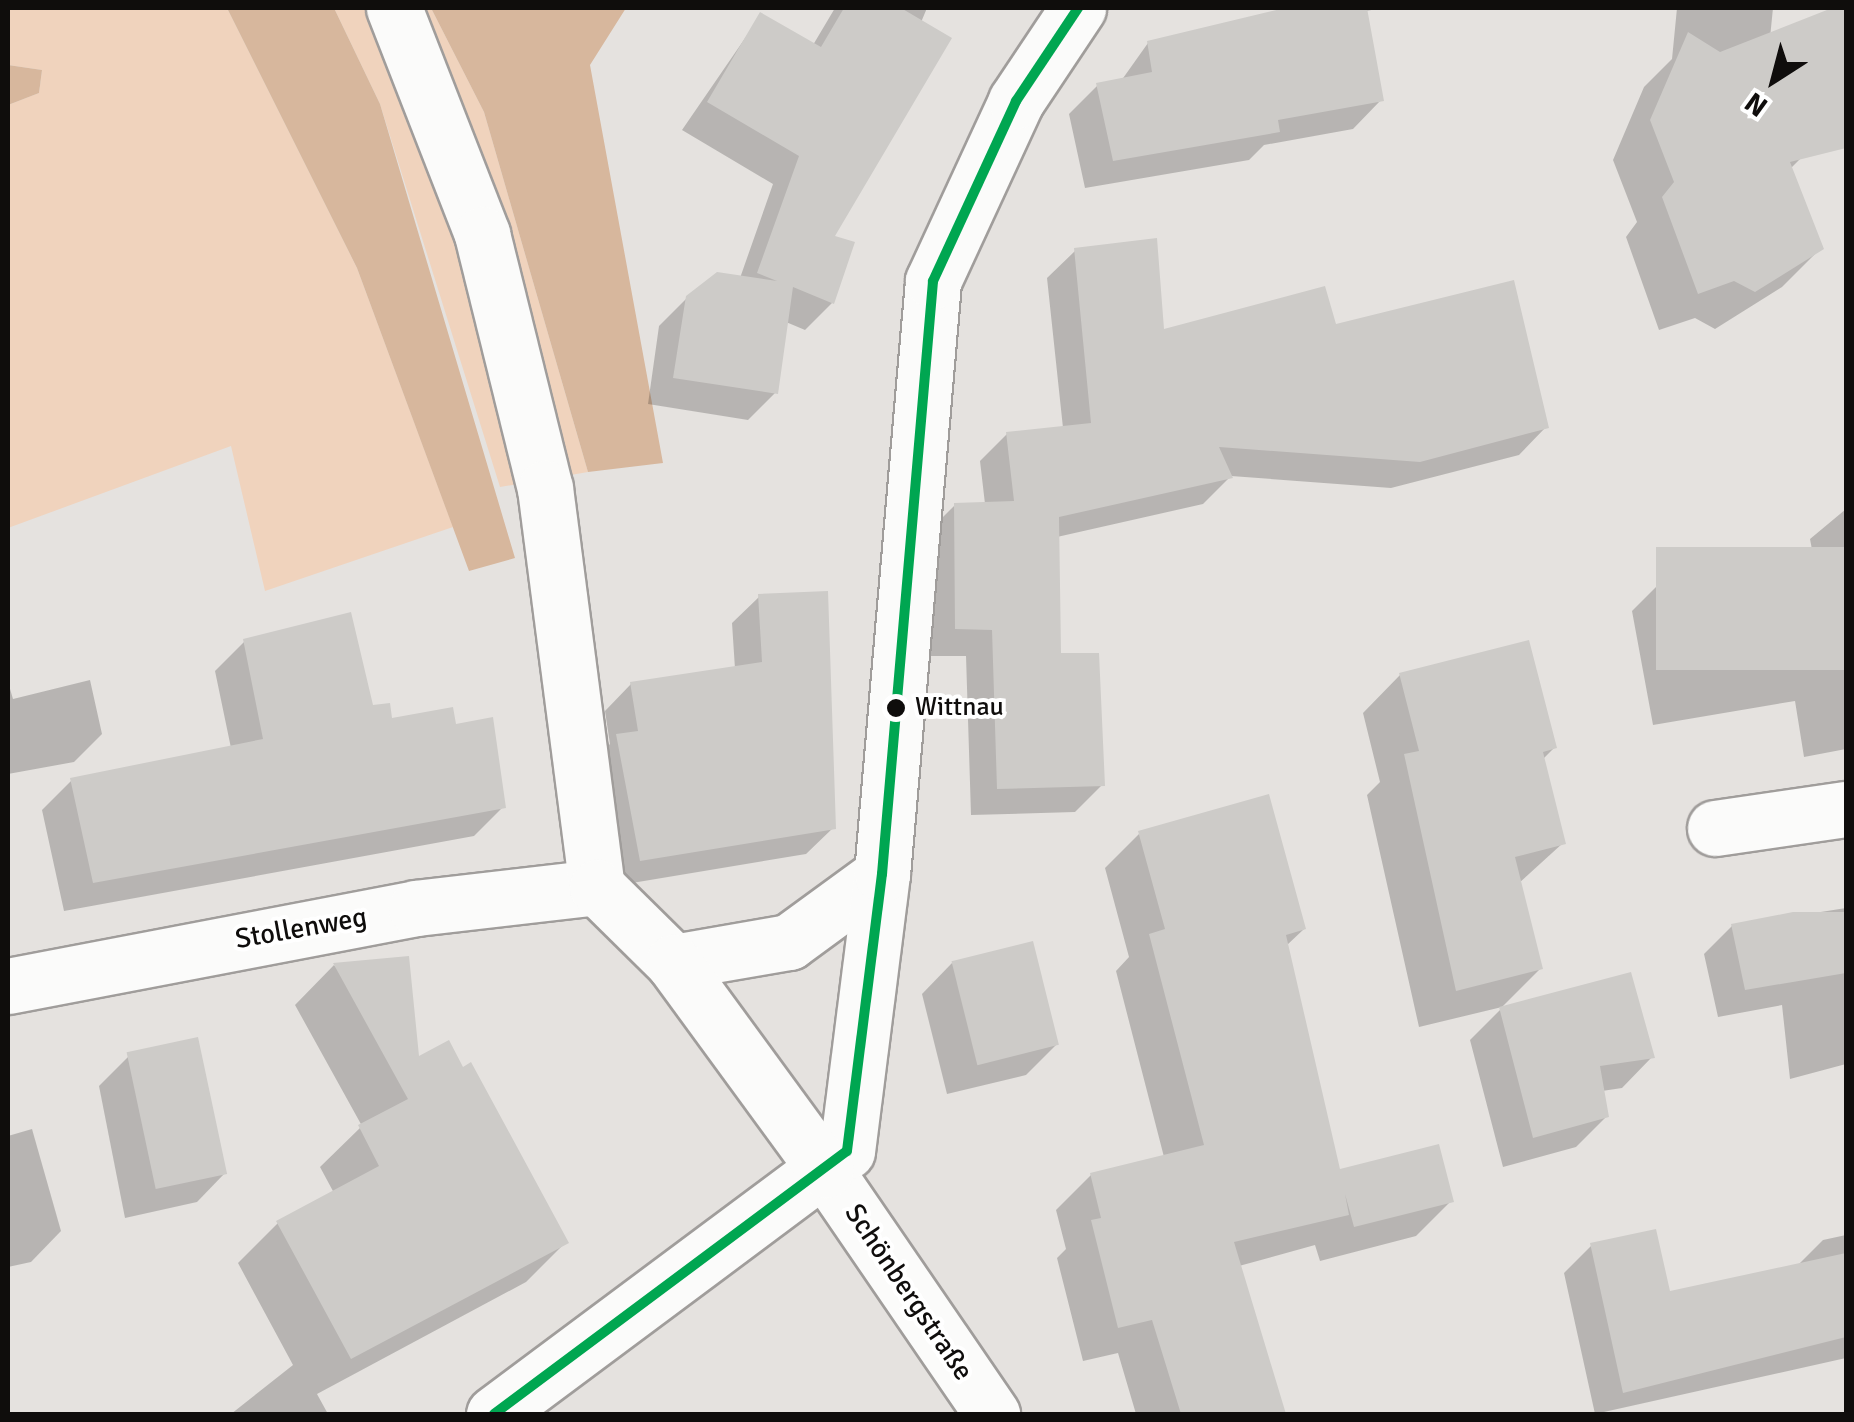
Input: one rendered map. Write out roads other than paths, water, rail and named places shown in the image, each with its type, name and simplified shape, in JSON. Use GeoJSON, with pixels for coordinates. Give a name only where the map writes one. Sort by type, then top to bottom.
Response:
{"type":"FeatureCollection","features":[{"type":"Feature","properties":{"kind":"street"},"geometry":{"type":"LineString","coordinates":[[394,8],[482,234],[544,488],[597,887]]}},
{"type":"Feature","properties":{"kind":"street"},"geometry":{"type":"LineString","coordinates":[[494,1414],[848,1150],[882,874],[910,477],[934,281],[1016,101],[1078,8]]}},
{"type":"Feature","properties":{"kind":"street"},"geometry":{"type":"LineString","coordinates":[[1715,828],[1846,809]]}},
{"type":"Feature","properties":{"kind":"street"},"geometry":{"type":"LineString","coordinates":[[673,962],[789,942],[882,874]]}},
{"type":"Feature","properties":{"kind":"street","name":"Schönbergstraße"},"geometry":{"type":"LineString","coordinates":[[597,887],[673,962],[825,1170],[992,1414]]}},
{"type":"Feature","properties":{"kind":"street","name":"Stollenweg"},"geometry":{"type":"LineString","coordinates":[[8,986],[416,908],[597,887]]}},
{"type":"Feature","properties":{"kind":"place","name":"Wittnau"},"geometry":{"type":"Point","coordinates":[896,708]}}]}
